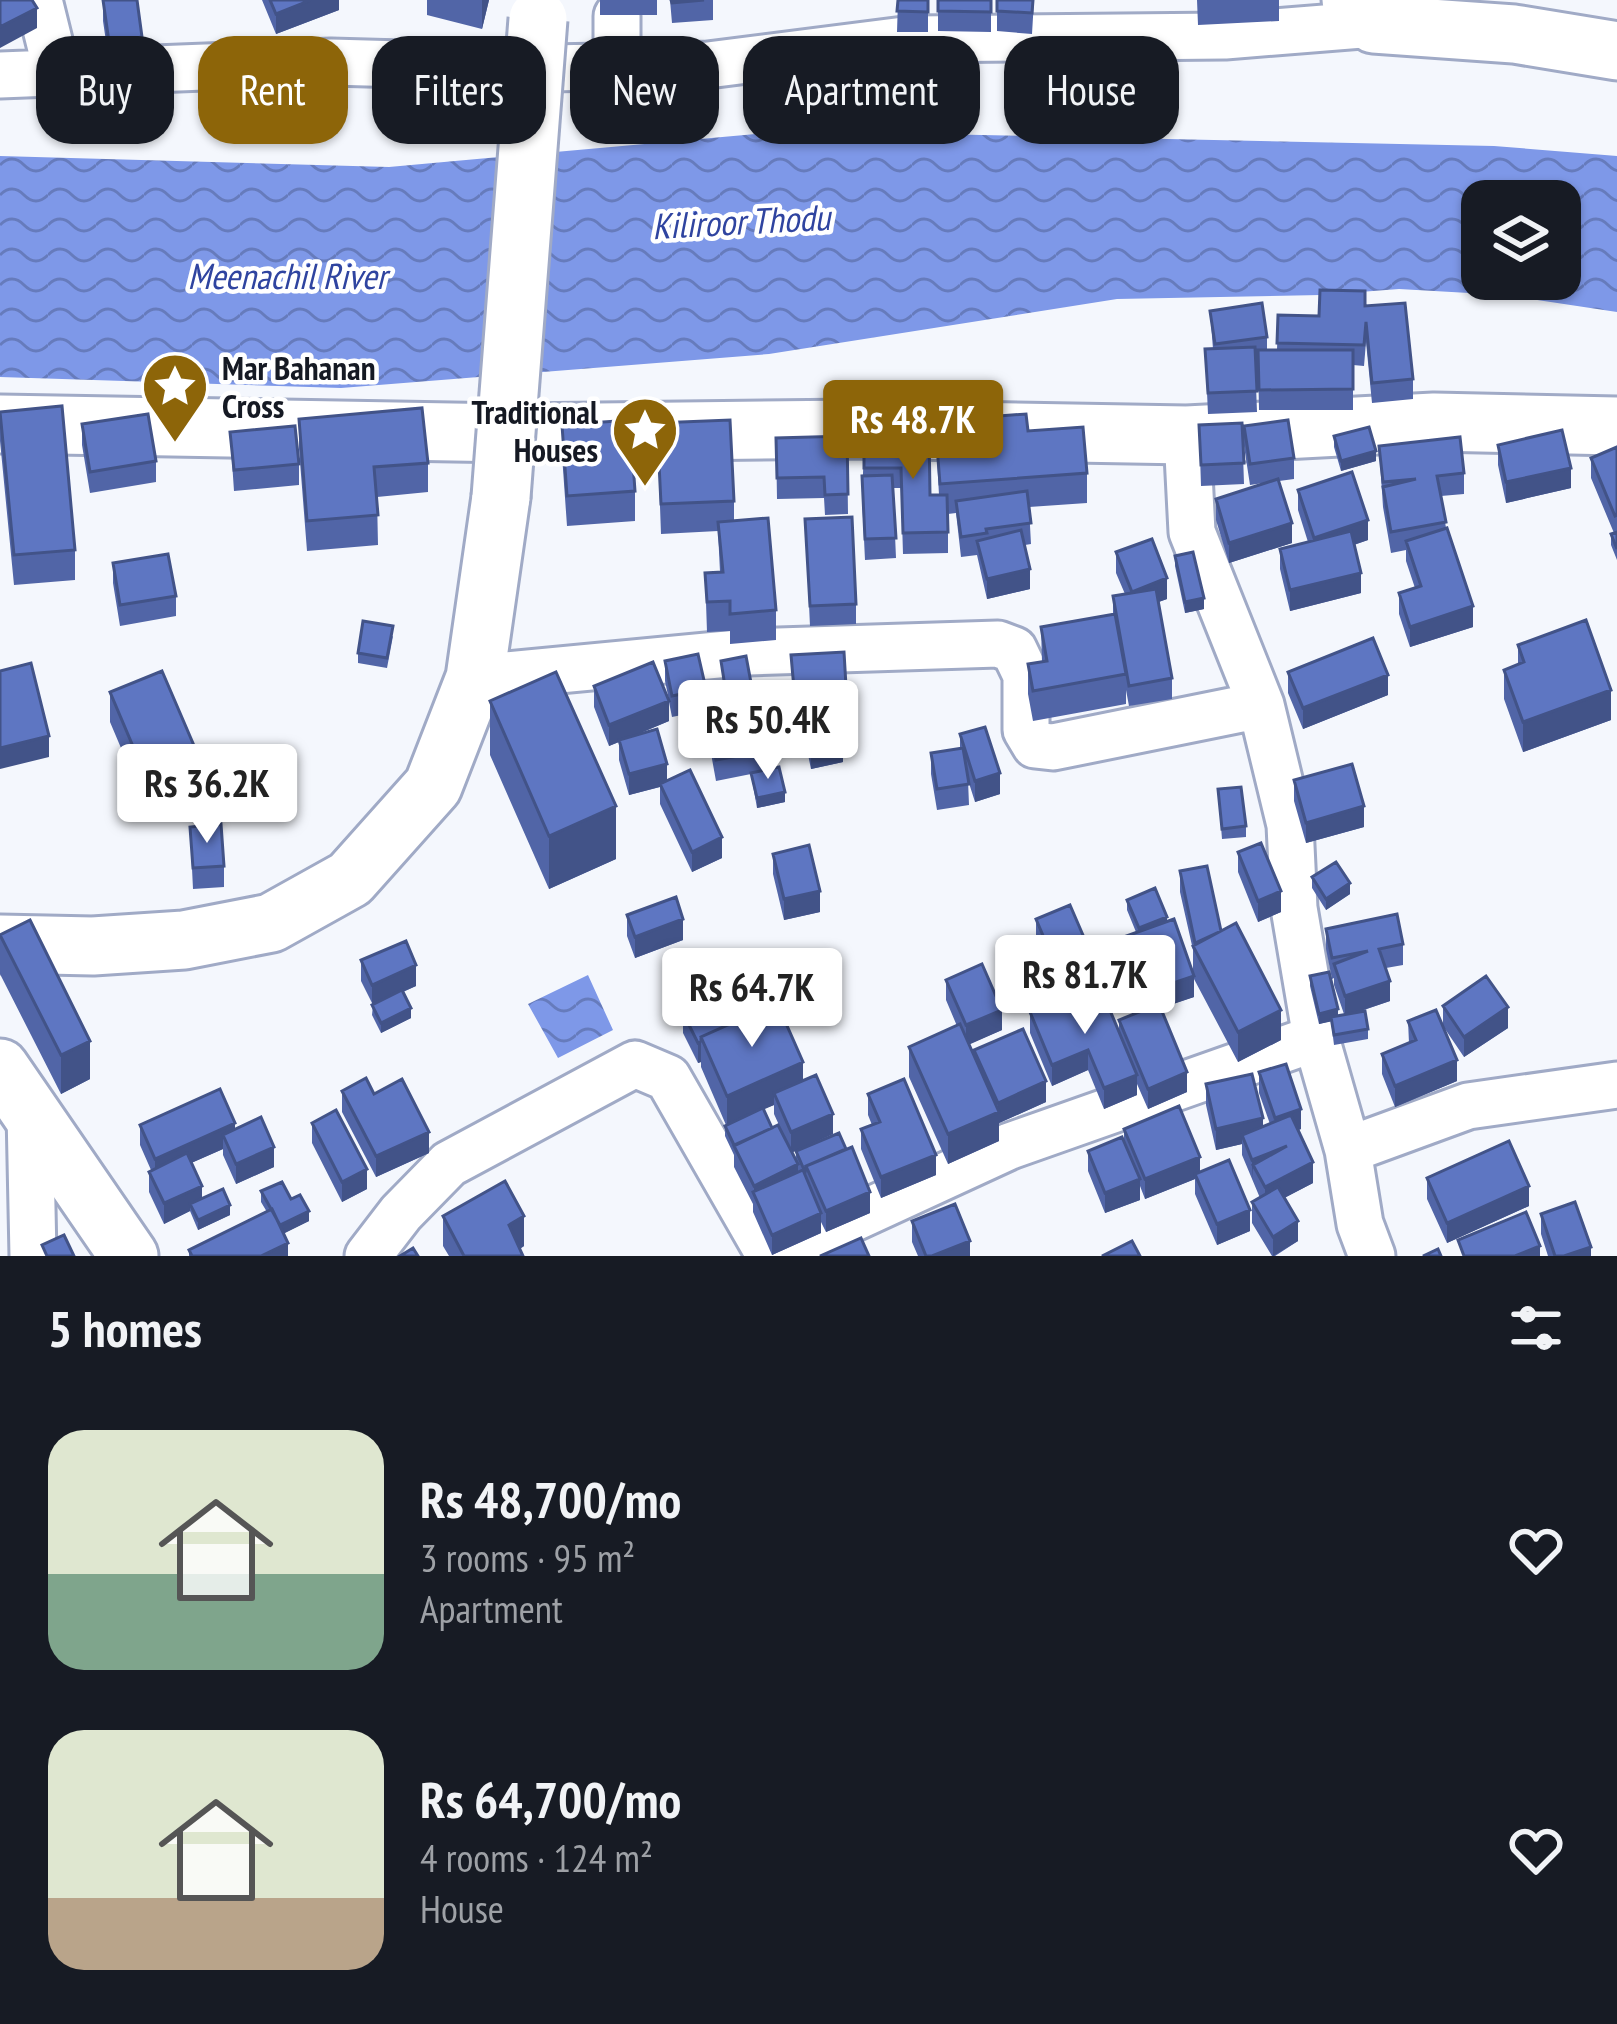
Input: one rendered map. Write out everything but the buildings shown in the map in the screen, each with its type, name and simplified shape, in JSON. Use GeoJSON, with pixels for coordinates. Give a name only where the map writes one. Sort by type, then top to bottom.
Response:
{"type":"FeatureCollection","features":[{"type":"Feature","properties":{"kind":"main road"},"geometry":{"type":"LineString","coordinates":[[0,944],[93,946],[184,940],[271,923],[350,879],[433,786],[475,677],[501,497],[540,9]]}},
{"type":"Feature","properties":{"kind":"main road"},"geometry":{"type":"LineString","coordinates":[[1362,12],[1465,15],[1617,51]]}},
{"type":"Feature","properties":{"kind":"main road"},"geometry":{"type":"LineString","coordinates":[[0,424],[543,434],[877,429],[1187,435],[1435,422],[1617,426]]}},
{"type":"Feature","properties":{"kind":"main road"},"geometry":{"type":"LineString","coordinates":[[15,1090],[129,1256]]}},
{"type":"Feature","properties":{"kind":"street"},"geometry":{"type":"LineString","coordinates":[[39,0],[48,36]]}},
{"type":"Feature","properties":{"kind":"street"},"geometry":{"type":"LineString","coordinates":[[719,63],[929,19],[1225,36],[1362,12]]}},
{"type":"Feature","properties":{"kind":"street"},"geometry":{"type":"LineString","coordinates":[[617,16],[617,36]]}},
{"type":"Feature","properties":{"kind":"street"},"geometry":{"type":"LineString","coordinates":[[174,68],[332,62],[570,66]]}},
{"type":"Feature","properties":{"kind":"street"},"geometry":{"type":"LineString","coordinates":[[0,75],[36,74]]}},
{"type":"Feature","properties":{"kind":"street"},"geometry":{"type":"LineString","coordinates":[[1187,435],[1192,532],[1261,705],[1290,825],[1294,908],[1316,1038],[1348,1150],[1360,1224],[1372,1256]]}},
{"type":"Feature","properties":{"kind":"street"},"geometry":{"type":"LineString","coordinates":[[475,677],[749,652],[998,644],[1014,650],[1026,675],[1026,730],[1035,745],[1053,747],[1261,705]]}},
{"type":"Feature","properties":{"kind":"street"},"geometry":{"type":"LineString","coordinates":[[368,1256],[401,1213],[449,1164],[635,1064],[668,1078],[766,1249],[779,1254],[1010,1146],[1316,1038]]}},
{"type":"Feature","properties":{"kind":"street"},"geometry":{"type":"LineString","coordinates":[[1348,1150],[1468,1106],[1617,1085]]}},
{"type":"Feature","properties":{"kind":"street"},"geometry":{"type":"LineString","coordinates":[[15,1090],[33,1256]]}},
{"type":"Feature","properties":{"kind":"water","name":"Meenachil River"},"geometry":{"type":"Polygon","coordinates":[[[743,135],[743,144],[980,144],[980,135],[1004,136],[1004,144],[1179,144],[1179,139],[1494,146],[1617,156],[1617,312],[1537,300],[1581,300],[1581,180],[1461,180],[1461,293],[1399,289],[1117,299],[769,354],[341,388],[0,377],[0,156],[389,167],[645,144],[719,144],[719,137],[743,135]]]}},
{"type":"Feature","properties":{"kind":"water"},"geometry":{"type":"Polygon","coordinates":[[[588,975],[613,1030],[558,1058],[528,1004],[588,975]]]}},
{"type":"Feature","properties":{"kind":"place","name":"Mar Bahanan Cross"},"geometry":{"type":"Point","coordinates":[175,445]}},
{"type":"Feature","properties":{"kind":"place","name":"Traditional Houses"},"geometry":{"type":"Point","coordinates":[645,489]}},
{"type":"Feature","properties":{"kind":"water label","name":"Kiliroor Thodu"},"geometry":{"type":"Point","coordinates":[741,221]}}]}
